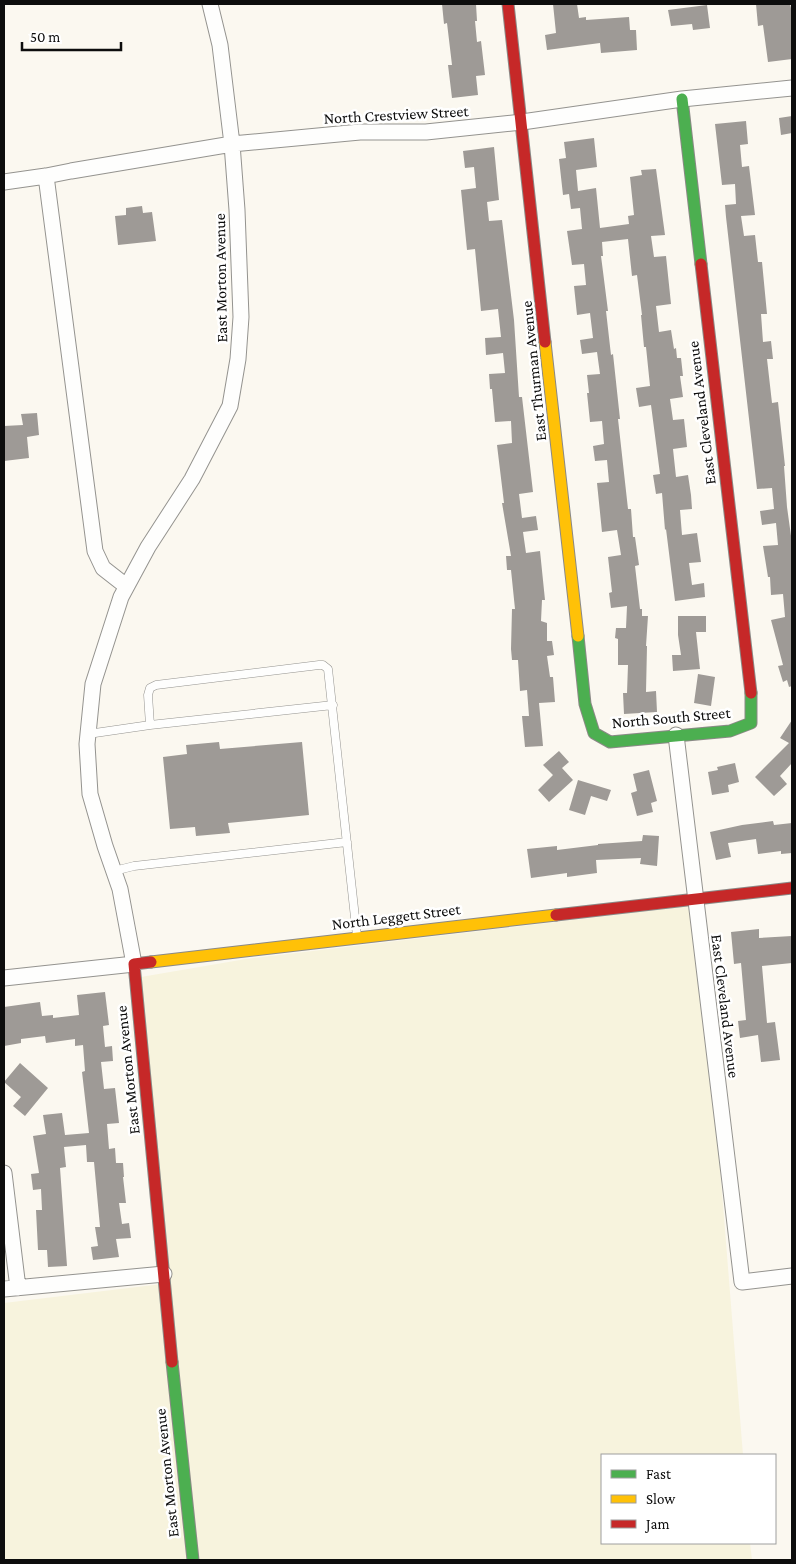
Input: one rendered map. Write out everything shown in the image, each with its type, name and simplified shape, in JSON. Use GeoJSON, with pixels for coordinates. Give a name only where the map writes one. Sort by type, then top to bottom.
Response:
{"type":"FeatureCollection","features":[{"type":"Feature","properties":{"kind":"street","name":"East Morton Avenue"},"geometry":{"type":"LineString","coordinates":[[193,1560],[134,964],[120,890],[90,794],[87,744],[93,684],[121,597],[148,547],[192,479],[230,406],[238,359],[241,317],[237,210],[232,144],[220,45],[210,4]]}},
{"type":"Feature","properties":{"kind":"street","name":"East Thurman Avenue"},"geometry":{"type":"LineString","coordinates":[[508,4],[585,704],[594,733]]}},
{"type":"Feature","properties":{"kind":"street","name":"North Crestview Street"},"geometry":{"type":"LineString","coordinates":[[4,182],[232,144],[360,132],[426,132],[522,122],[682,99],[792,88]]}},
{"type":"Feature","properties":{"kind":"street","name":"East Cleveland Avenue"},"geometry":{"type":"LineString","coordinates":[[682,99],[752,699],[750,722]]}},
{"type":"Feature","properties":{"kind":"street"},"geometry":{"type":"LineString","coordinates":[[46,176],[94,551],[103,568],[126,586]]}},
{"type":"Feature","properties":{"kind":"street","name":"North South Street"},"geometry":{"type":"LineString","coordinates":[[594,733],[610,742],[730,731],[750,722]]}},
{"type":"Feature","properties":{"kind":"street","name":"East Cleveland Avenue"},"geometry":{"type":"LineString","coordinates":[[676,735],[742,1282],[792,1276]]}},
{"type":"Feature","properties":{"kind":"street","name":"North Leggett Street"},"geometry":{"type":"LineString","coordinates":[[4,978],[792,888]]}},
{"type":"Feature","properties":{"kind":"street"},"geometry":{"type":"LineString","coordinates":[[4,1173],[11,1289],[164,1274]]}},
{"type":"Feature","properties":{"kind":"lane"},"geometry":{"type":"LineString","coordinates":[[150,726],[148,695],[150,688],[156,685],[319,665],[323,665],[328,669],[357,938]]}},
{"type":"Feature","properties":{"kind":"lane"},"geometry":{"type":"LineString","coordinates":[[88,734],[333,705]]}},
{"type":"Feature","properties":{"kind":"lane"},"geometry":{"type":"LineString","coordinates":[[114,871],[134,866],[347,842]]}},
{"type":"Feature","properties":{"kind":"shaded area"},"geometry":{"type":"Polygon","coordinates":[[[699,905],[743,1454],[601,1454],[601,1544],[750,1544],[752,1560],[4,1560],[4,1303],[170,1283],[141,977],[246,959],[699,905]]]}},
{"type":"Feature","properties":{"kind":"building"},"geometry":{"type":"Polygon","coordinates":[[[442,4],[476,4],[477,42],[481,41],[485,75],[476,76],[478,95],[452,98],[448,65],[452,65],[447,23],[444,24],[442,4]]]}},
{"type":"Feature","properties":{"kind":"building"},"geometry":{"type":"Polygon","coordinates":[[[553,4],[577,4],[579,18],[586,17],[586,20],[629,17],[630,30],[636,30],[637,50],[601,53],[600,43],[547,50],[545,35],[556,33],[553,4]]]}},
{"type":"Feature","properties":{"kind":"building"},"geometry":{"type":"Polygon","coordinates":[[[756,4],[790,4],[792,8],[792,59],[768,62],[763,25],[758,26],[756,4]]]}},
{"type":"Feature","properties":{"kind":"building"},"geometry":{"type":"Polygon","coordinates":[[[707,5],[710,28],[693,30],[692,24],[671,26],[668,10],[707,5]]]}},
{"type":"Feature","properties":{"kind":"building"},"geometry":{"type":"Polygon","coordinates":[[[792,116],[792,133],[781,135],[779,118],[792,116]]]}},
{"type":"Feature","properties":{"kind":"building"},"geometry":{"type":"Polygon","coordinates":[[[746,121],[748,144],[740,145],[742,167],[749,166],[755,215],[741,216],[744,236],[755,235],[758,262],[762,262],[767,314],[761,314],[763,342],[771,341],[773,359],[767,359],[772,403],[778,402],[792,543],[792,686],[789,687],[787,680],[783,682],[778,666],[783,665],[771,620],[785,617],[783,594],[771,595],[770,577],[768,577],[763,546],[778,545],[776,523],[762,525],[760,511],[774,509],[772,488],[757,489],[726,217],[725,205],[736,204],[735,184],[722,185],[715,124],[746,121]]]}},
{"type":"Feature","properties":{"kind":"building"},"geometry":{"type":"Polygon","coordinates":[[[594,138],[597,167],[576,170],[578,191],[596,188],[600,228],[629,224],[628,216],[634,215],[630,177],[642,175],[641,170],[656,169],[665,235],[651,236],[654,257],[666,256],[671,304],[656,306],[659,332],[671,330],[677,358],[681,358],[683,376],[680,376],[683,397],[670,399],[673,420],[684,419],[687,447],[673,449],[676,477],[688,475],[691,495],[692,509],[680,510],[682,535],[697,533],[701,562],[689,563],[692,585],[704,583],[705,597],[675,601],[662,493],[656,494],[653,475],[660,474],[651,405],[639,407],[636,388],[650,386],[637,275],[632,276],[628,239],[602,242],[603,256],[601,256],[608,311],[606,311],[611,355],[613,354],[628,509],[631,509],[633,537],[635,537],[639,565],[635,566],[640,609],[642,609],[642,616],[648,616],[646,692],[656,691],[657,712],[624,714],[623,693],[627,693],[628,665],[618,665],[618,639],[615,638],[616,628],[626,628],[627,606],[611,608],[609,593],[612,592],[608,557],[621,555],[617,530],[602,532],[597,483],[609,482],[607,460],[595,461],[593,446],[604,444],[602,421],[590,422],[587,393],[589,393],[587,375],[600,374],[597,352],[582,354],[580,340],[593,338],[590,313],[577,315],[574,286],[586,285],[584,264],[572,265],[567,231],[582,229],[580,208],[571,209],[569,194],[563,195],[559,159],[566,158],[564,142],[594,138]]]}},
{"type":"Feature","properties":{"kind":"building"},"geometry":{"type":"Polygon","coordinates":[[[494,147],[499,200],[487,202],[489,221],[502,220],[514,320],[519,397],[522,397],[533,492],[519,494],[522,518],[536,516],[538,530],[523,532],[526,553],[540,551],[545,600],[542,600],[541,621],[547,623],[547,641],[552,641],[554,655],[547,656],[550,677],[553,677],[555,702],[539,703],[543,746],[525,747],[522,716],[529,716],[527,690],[520,691],[518,660],[512,660],[512,609],[515,609],[511,570],[507,570],[506,556],[511,556],[502,503],[504,503],[497,445],[512,443],[511,421],[495,422],[489,374],[505,373],[503,353],[486,355],[485,338],[501,337],[498,309],[481,311],[475,249],[467,250],[461,190],[476,188],[474,167],[465,168],[463,151],[494,147]]]}},
{"type":"Feature","properties":{"kind":"building"},"geometry":{"type":"Polygon","coordinates":[[[142,206],[143,213],[152,212],[156,241],[118,245],[115,216],[126,215],[126,208],[142,206]]]}},
{"type":"Feature","properties":{"kind":"building"},"geometry":{"type":"Polygon","coordinates":[[[37,413],[39,435],[27,437],[29,458],[4,461],[4,426],[23,425],[21,414],[37,413]]]}},
{"type":"Feature","properties":{"kind":"building"},"geometry":{"type":"Polygon","coordinates":[[[678,616],[706,616],[706,632],[696,632],[700,669],[673,671],[672,655],[681,655],[678,616]]]}},
{"type":"Feature","properties":{"kind":"building"},"geometry":{"type":"Polygon","coordinates":[[[698,674],[715,677],[711,706],[694,703],[698,674]]]}},
{"type":"Feature","properties":{"kind":"building"},"geometry":{"type":"Polygon","coordinates":[[[792,720],[792,763],[780,776],[787,784],[774,796],[755,777],[789,743],[780,738],[792,720]]]}},
{"type":"Feature","properties":{"kind":"building"},"geometry":{"type":"Polygon","coordinates":[[[219,742],[220,749],[302,742],[309,815],[228,823],[230,833],[196,836],[195,827],[170,829],[163,757],[187,754],[186,745],[219,742]]]}},
{"type":"Feature","properties":{"kind":"building"},"geometry":{"type":"Polygon","coordinates":[[[559,751],[569,762],[562,768],[573,780],[549,802],[538,790],[553,775],[543,765],[559,751]]]}},
{"type":"Feature","properties":{"kind":"building"},"geometry":{"type":"Polygon","coordinates":[[[735,763],[739,782],[728,785],[729,792],[712,795],[708,772],[718,770],[717,767],[735,763]]]}},
{"type":"Feature","properties":{"kind":"building"},"geometry":{"type":"Polygon","coordinates":[[[649,770],[657,801],[651,803],[653,812],[637,816],[631,793],[637,791],[633,774],[649,770]]]}},
{"type":"Feature","properties":{"kind":"building"},"geometry":{"type":"Polygon","coordinates":[[[578,780],[611,790],[607,801],[591,796],[585,815],[569,810],[578,780]]]}},
{"type":"Feature","properties":{"kind":"building"},"geometry":{"type":"Polygon","coordinates":[[[773,821],[774,825],[792,823],[792,853],[781,854],[781,851],[758,854],[756,839],[728,843],[731,857],[716,860],[710,832],[773,821]]]}},
{"type":"Feature","properties":{"kind":"building"},"geometry":{"type":"Polygon","coordinates":[[[643,835],[659,836],[657,866],[640,864],[641,858],[596,860],[597,873],[567,877],[567,873],[531,878],[527,849],[557,846],[557,850],[598,844],[642,841],[643,835]]]}},
{"type":"Feature","properties":{"kind":"building"},"geometry":{"type":"Polygon","coordinates":[[[759,929],[759,938],[792,936],[792,963],[762,966],[767,1023],[775,1022],[780,1060],[761,1062],[758,1035],[740,1038],[738,1021],[746,1020],[741,963],[734,964],[731,932],[759,929]]]}},
{"type":"Feature","properties":{"kind":"building"},"geometry":{"type":"Polygon","coordinates":[[[105,992],[109,1025],[103,1026],[105,1047],[112,1046],[113,1061],[101,1062],[104,1089],[115,1088],[119,1123],[107,1124],[109,1149],[115,1148],[116,1163],[123,1163],[126,1203],[119,1203],[122,1224],[129,1223],[131,1238],[116,1239],[119,1257],[93,1260],[91,1247],[98,1246],[95,1227],[100,1227],[94,1162],[87,1162],[86,1145],[64,1147],[66,1167],[60,1168],[67,1266],[48,1267],[47,1250],[38,1250],[36,1210],[42,1210],[41,1189],[33,1190],[31,1174],[39,1173],[33,1136],[46,1134],[43,1115],[62,1113],[65,1135],[89,1133],[82,1072],[85,1071],[83,1045],[75,1046],[75,1039],[46,1043],[45,1036],[21,1039],[21,1043],[4,1046],[4,1007],[40,1002],[42,1016],[53,1015],[53,1018],[79,1015],[77,995],[105,992]]]}},
{"type":"Feature","properties":{"kind":"building"},"geometry":{"type":"Polygon","coordinates":[[[20,1063],[48,1088],[25,1116],[13,1106],[21,1097],[4,1082],[20,1063]]]}},
{"type":"Feature","properties":{"kind":"traffic: fast"},"geometry":{"type":"LineString","coordinates":[[682,99],[701,264]]}},
{"type":"Feature","properties":{"kind":"traffic: fast"},"geometry":{"type":"LineString","coordinates":[[578,636],[585,704],[594,733],[610,742],[730,731],[751,723],[751,693]]}},
{"type":"Feature","properties":{"kind":"traffic: fast"},"geometry":{"type":"LineString","coordinates":[[172,1362],[193,1560]]}},
{"type":"Feature","properties":{"kind":"traffic: slow"},"geometry":{"type":"LineString","coordinates":[[545,342],[578,636]]}},
{"type":"Feature","properties":{"kind":"traffic: slow"},"geometry":{"type":"LineString","coordinates":[[151,962],[556,915]]}},
{"type":"Feature","properties":{"kind":"traffic: jam"},"geometry":{"type":"LineString","coordinates":[[508,4],[545,342]]}},
{"type":"Feature","properties":{"kind":"traffic: jam"},"geometry":{"type":"LineString","coordinates":[[701,264],[751,693]]}},
{"type":"Feature","properties":{"kind":"traffic: jam"},"geometry":{"type":"LineString","coordinates":[[556,915],[792,888]]}},
{"type":"Feature","properties":{"kind":"traffic: jam"},"geometry":{"type":"LineString","coordinates":[[151,962],[134,964],[172,1362]]}}]}
